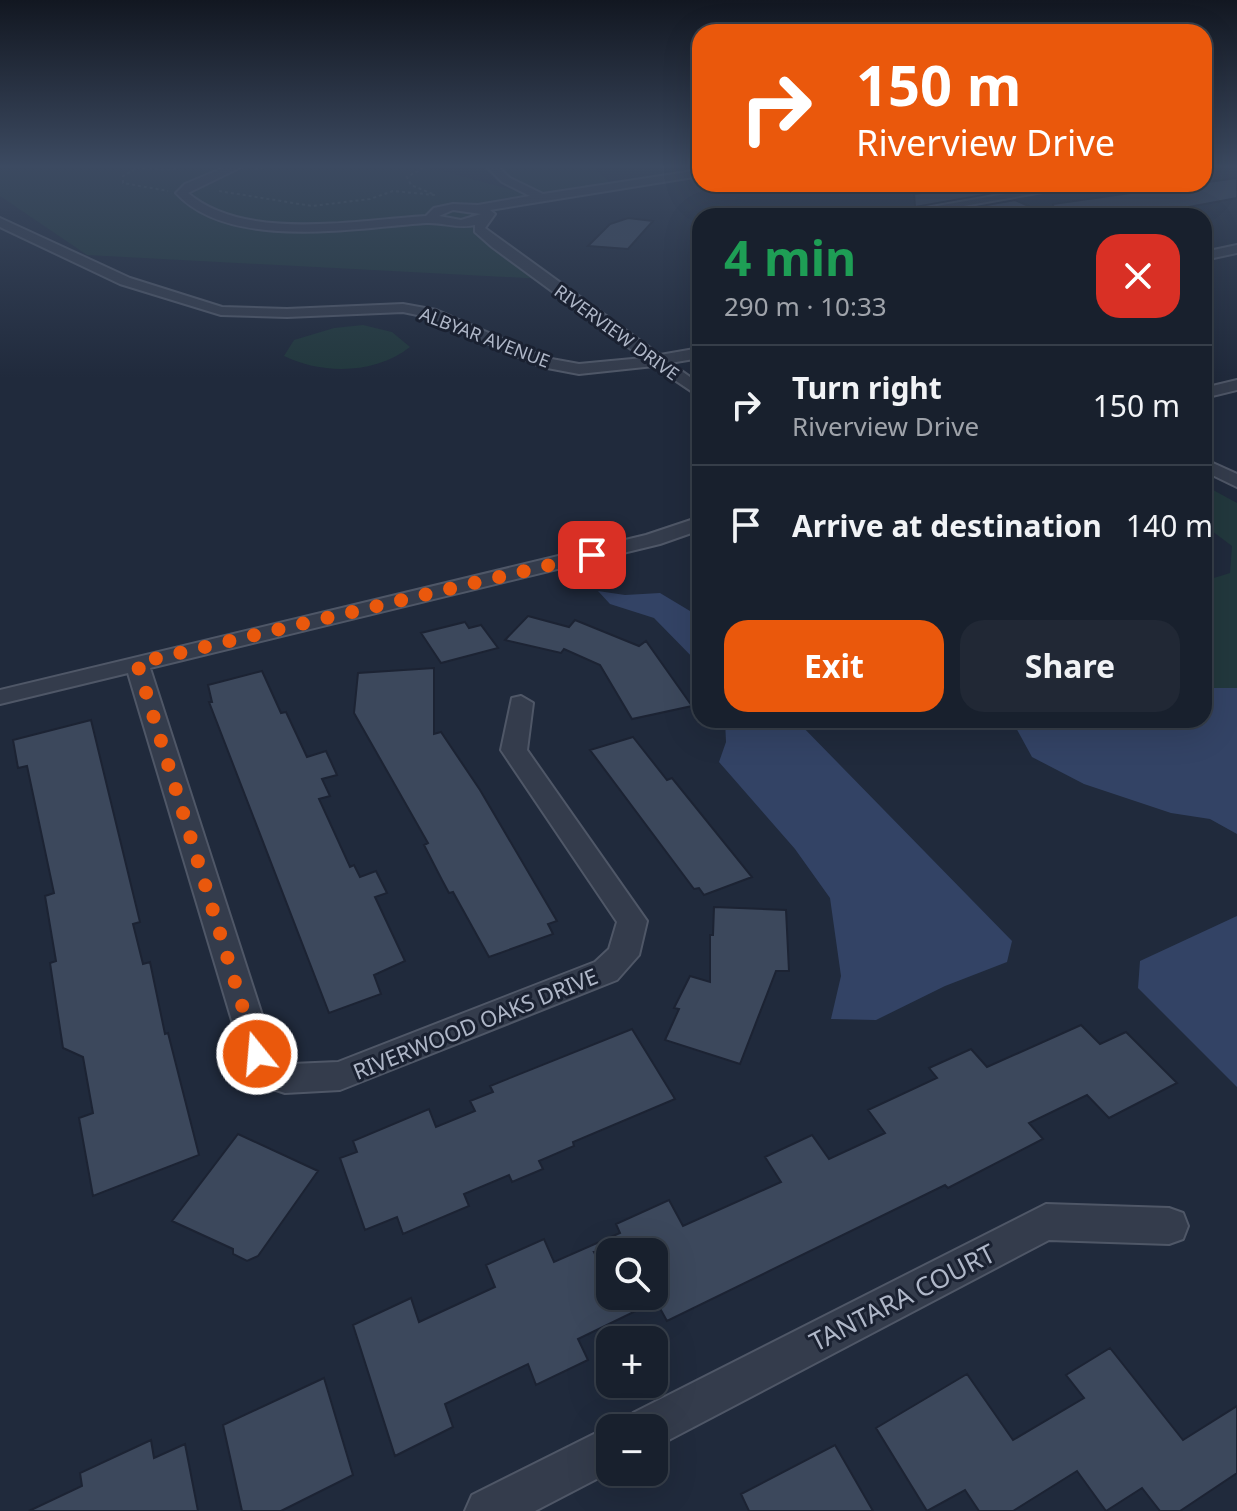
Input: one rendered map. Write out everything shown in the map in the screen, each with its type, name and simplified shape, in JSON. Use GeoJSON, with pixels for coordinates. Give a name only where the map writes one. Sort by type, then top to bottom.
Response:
{"type":"FeatureCollection","features":[{"type":"Feature","properties":{"kind":"street","name":"ALBYAR AVENUE"},"geometry":{"type":"LineString","coordinates":[[31,237],[125,281],[221,311],[287,313],[403,308],[431,313],[542,362],[579,369],[614,368],[692,355]]}},
{"type":"Feature","properties":{"kind":"street","name":"RIVERVIEW DRIVE"},"geometry":{"type":"LineString","coordinates":[[479,237],[496,244]]}},
{"type":"Feature","properties":{"kind":"street","name":"RIVERVIEW DRIVE"},"geometry":{"type":"LineString","coordinates":[[488,237],[692,386]]}},
{"type":"Feature","properties":{"kind":"street"},"geometry":{"type":"LineString","coordinates":[[1212,254],[1237,249]]}},
{"type":"Feature","properties":{"kind":"street"},"geometry":{"type":"LineString","coordinates":[[1212,391],[1237,385]]}},
{"type":"Feature","properties":{"kind":"street"},"geometry":{"type":"LineString","coordinates":[[1212,468],[1237,481]]}},
{"type":"Feature","properties":{"kind":"street"},"geometry":{"type":"LineString","coordinates":[[0,697],[653,540],[692,526]]}},
{"type":"Feature","properties":{"kind":"street","name":"RIVERWOOD OAKS DRIVE"},"geometry":{"type":"LineString","coordinates":[[137,663],[257,1054],[285,1079],[340,1076],[606,971],[623,955],[632,921],[514,750],[521,703]]}},
{"type":"Feature","properties":{"kind":"street","name":"TANTARA COURT"},"geometry":{"type":"LineString","coordinates":[[668,1418],[1046,1222],[1169,1226]]}},
{"type":"Feature","properties":{"kind":"street"},"geometry":{"type":"LineString","coordinates":[[488,1511],[596,1455]]}},
{"type":"Feature","properties":{"kind":"green space"},"geometry":{"type":"Polygon","coordinates":[[[60,237],[494,237],[544,279],[87,255],[60,237]]]}},
{"type":"Feature","properties":{"kind":"green space"},"geometry":{"type":"Polygon","coordinates":[[[363,325],[392,332],[410,347],[381,362],[349,369],[315,366],[284,356],[294,340],[334,328],[363,325]]]}},
{"type":"Feature","properties":{"kind":"green space"},"geometry":{"type":"Polygon","coordinates":[[[1212,489],[1237,503],[1237,688],[1212,688],[1212,579],[1230,573],[1232,546],[1212,531],[1212,489]]]}},
{"type":"Feature","properties":{"kind":"water"},"geometry":{"type":"Polygon","coordinates":[[[598,591],[625,595],[660,593],[692,612],[692,657],[654,618],[610,604],[598,591]]]}},
{"type":"Feature","properties":{"kind":"water"},"geometry":{"type":"Polygon","coordinates":[[[1212,688],[1237,688],[1237,834],[1210,819],[1171,813],[1084,784],[1032,757],[1016,728],[1212,728],[1212,688]]]}},
{"type":"Feature","properties":{"kind":"water"},"geometry":{"type":"Polygon","coordinates":[[[725,728],[804,728],[1012,941],[1007,962],[945,986],[876,1020],[831,1019],[841,976],[830,898],[795,849],[719,762],[726,742],[725,728]]]}},
{"type":"Feature","properties":{"kind":"water"},"geometry":{"type":"Polygon","coordinates":[[[1237,916],[1237,1087],[1138,988],[1140,961],[1237,916]]]}},
{"type":"Feature","properties":{"kind":"building"},"geometry":{"type":"Polygon","coordinates":[[[597,237],[639,237],[628,249],[588,246],[597,237]]]}},
{"type":"Feature","properties":{"kind":"building"},"geometry":{"type":"Polygon","coordinates":[[[528,616],[569,627],[575,620],[639,646],[646,641],[692,706],[632,719],[600,665],[564,649],[561,653],[505,640],[528,616]]]}},
{"type":"Feature","properties":{"kind":"building"},"geometry":{"type":"Polygon","coordinates":[[[465,622],[469,628],[481,625],[498,648],[441,663],[421,633],[465,622]]]}},
{"type":"Feature","properties":{"kind":"building"},"geometry":{"type":"Polygon","coordinates":[[[434,668],[434,734],[441,732],[480,790],[557,921],[548,924],[553,934],[489,957],[453,892],[449,893],[424,845],[428,843],[354,713],[358,673],[434,668]]]}},
{"type":"Feature","properties":{"kind":"building"},"geometry":{"type":"Polygon","coordinates":[[[262,671],[281,713],[286,712],[307,757],[326,751],[337,775],[322,779],[330,796],[319,799],[350,867],[354,865],[360,877],[376,871],[387,893],[375,897],[405,961],[374,975],[381,994],[329,1013],[209,702],[212,702],[208,685],[262,671]]]}},
{"type":"Feature","properties":{"kind":"building"},"geometry":{"type":"Polygon","coordinates":[[[91,720],[140,922],[133,924],[143,964],[150,962],[165,1034],[168,1033],[199,1155],[93,1196],[79,1118],[93,1113],[83,1057],[63,1048],[50,963],[56,961],[45,896],[54,893],[27,766],[18,768],[13,740],[91,720]]]}},
{"type":"Feature","properties":{"kind":"building"},"geometry":{"type":"Polygon","coordinates":[[[633,737],[667,780],[672,778],[752,877],[704,895],[699,888],[694,889],[590,750],[633,737]]]}},
{"type":"Feature","properties":{"kind":"building"},"geometry":{"type":"Polygon","coordinates":[[[714,907],[786,910],[789,971],[776,971],[740,1064],[665,1040],[679,1009],[674,1008],[690,976],[710,982],[710,935],[713,935],[714,907]]]}},
{"type":"Feature","properties":{"kind":"building"},"geometry":{"type":"Polygon","coordinates":[[[1081,1025],[1100,1044],[1126,1032],[1177,1083],[1109,1118],[1087,1095],[1029,1123],[1043,1139],[948,1188],[945,1185],[667,1321],[661,1310],[668,1310],[668,1238],[609,1238],[620,1233],[616,1224],[669,1200],[683,1226],[781,1182],[765,1157],[812,1135],[829,1159],[885,1133],[868,1110],[937,1078],[929,1068],[971,1049],[987,1067],[1081,1025]]]}},
{"type":"Feature","properties":{"kind":"building"},"geometry":{"type":"Polygon","coordinates":[[[632,1029],[675,1099],[573,1142],[574,1146],[539,1161],[543,1169],[512,1182],[509,1175],[464,1194],[469,1206],[403,1234],[397,1217],[365,1230],[340,1158],[357,1152],[353,1141],[429,1109],[436,1127],[475,1111],[470,1101],[493,1092],[490,1086],[632,1029]]]}},
{"type":"Feature","properties":{"kind":"building"},"geometry":{"type":"Polygon","coordinates":[[[238,1134],[318,1171],[258,1256],[247,1261],[233,1254],[233,1249],[172,1221],[238,1134]]]}},
{"type":"Feature","properties":{"kind":"building"},"geometry":{"type":"Polygon","coordinates":[[[544,1239],[554,1262],[596,1244],[596,1310],[638,1310],[605,1326],[596,1326],[596,1330],[578,1339],[588,1360],[536,1385],[528,1364],[445,1404],[453,1427],[395,1456],[353,1325],[411,1298],[419,1322],[495,1287],[486,1265],[544,1239]]]}},
{"type":"Feature","properties":{"kind":"building"},"geometry":{"type":"Polygon","coordinates":[[[1110,1348],[1183,1440],[1237,1406],[1237,1473],[1180,1511],[1160,1511],[1142,1488],[1106,1511],[1077,1471],[1013,1511],[979,1511],[965,1490],[927,1511],[876,1428],[967,1374],[1013,1440],[1084,1398],[1066,1375],[1110,1348]]]}},
{"type":"Feature","properties":{"kind":"building"},"geometry":{"type":"Polygon","coordinates":[[[324,1378],[353,1475],[281,1511],[242,1511],[223,1425],[324,1378]]]}},
{"type":"Feature","properties":{"kind":"building"},"geometry":{"type":"Polygon","coordinates":[[[151,1440],[154,1458],[185,1444],[198,1511],[29,1511],[82,1486],[80,1473],[151,1440]]]}},
{"type":"Feature","properties":{"kind":"building"},"geometry":{"type":"Polygon","coordinates":[[[835,1445],[873,1511],[749,1511],[741,1494],[835,1445]]]}},
{"type":"Feature","properties":{"kind":"route"},"geometry":{"type":"LineString","coordinates":[[257,1054],[137,663],[592,555]]}}]}
